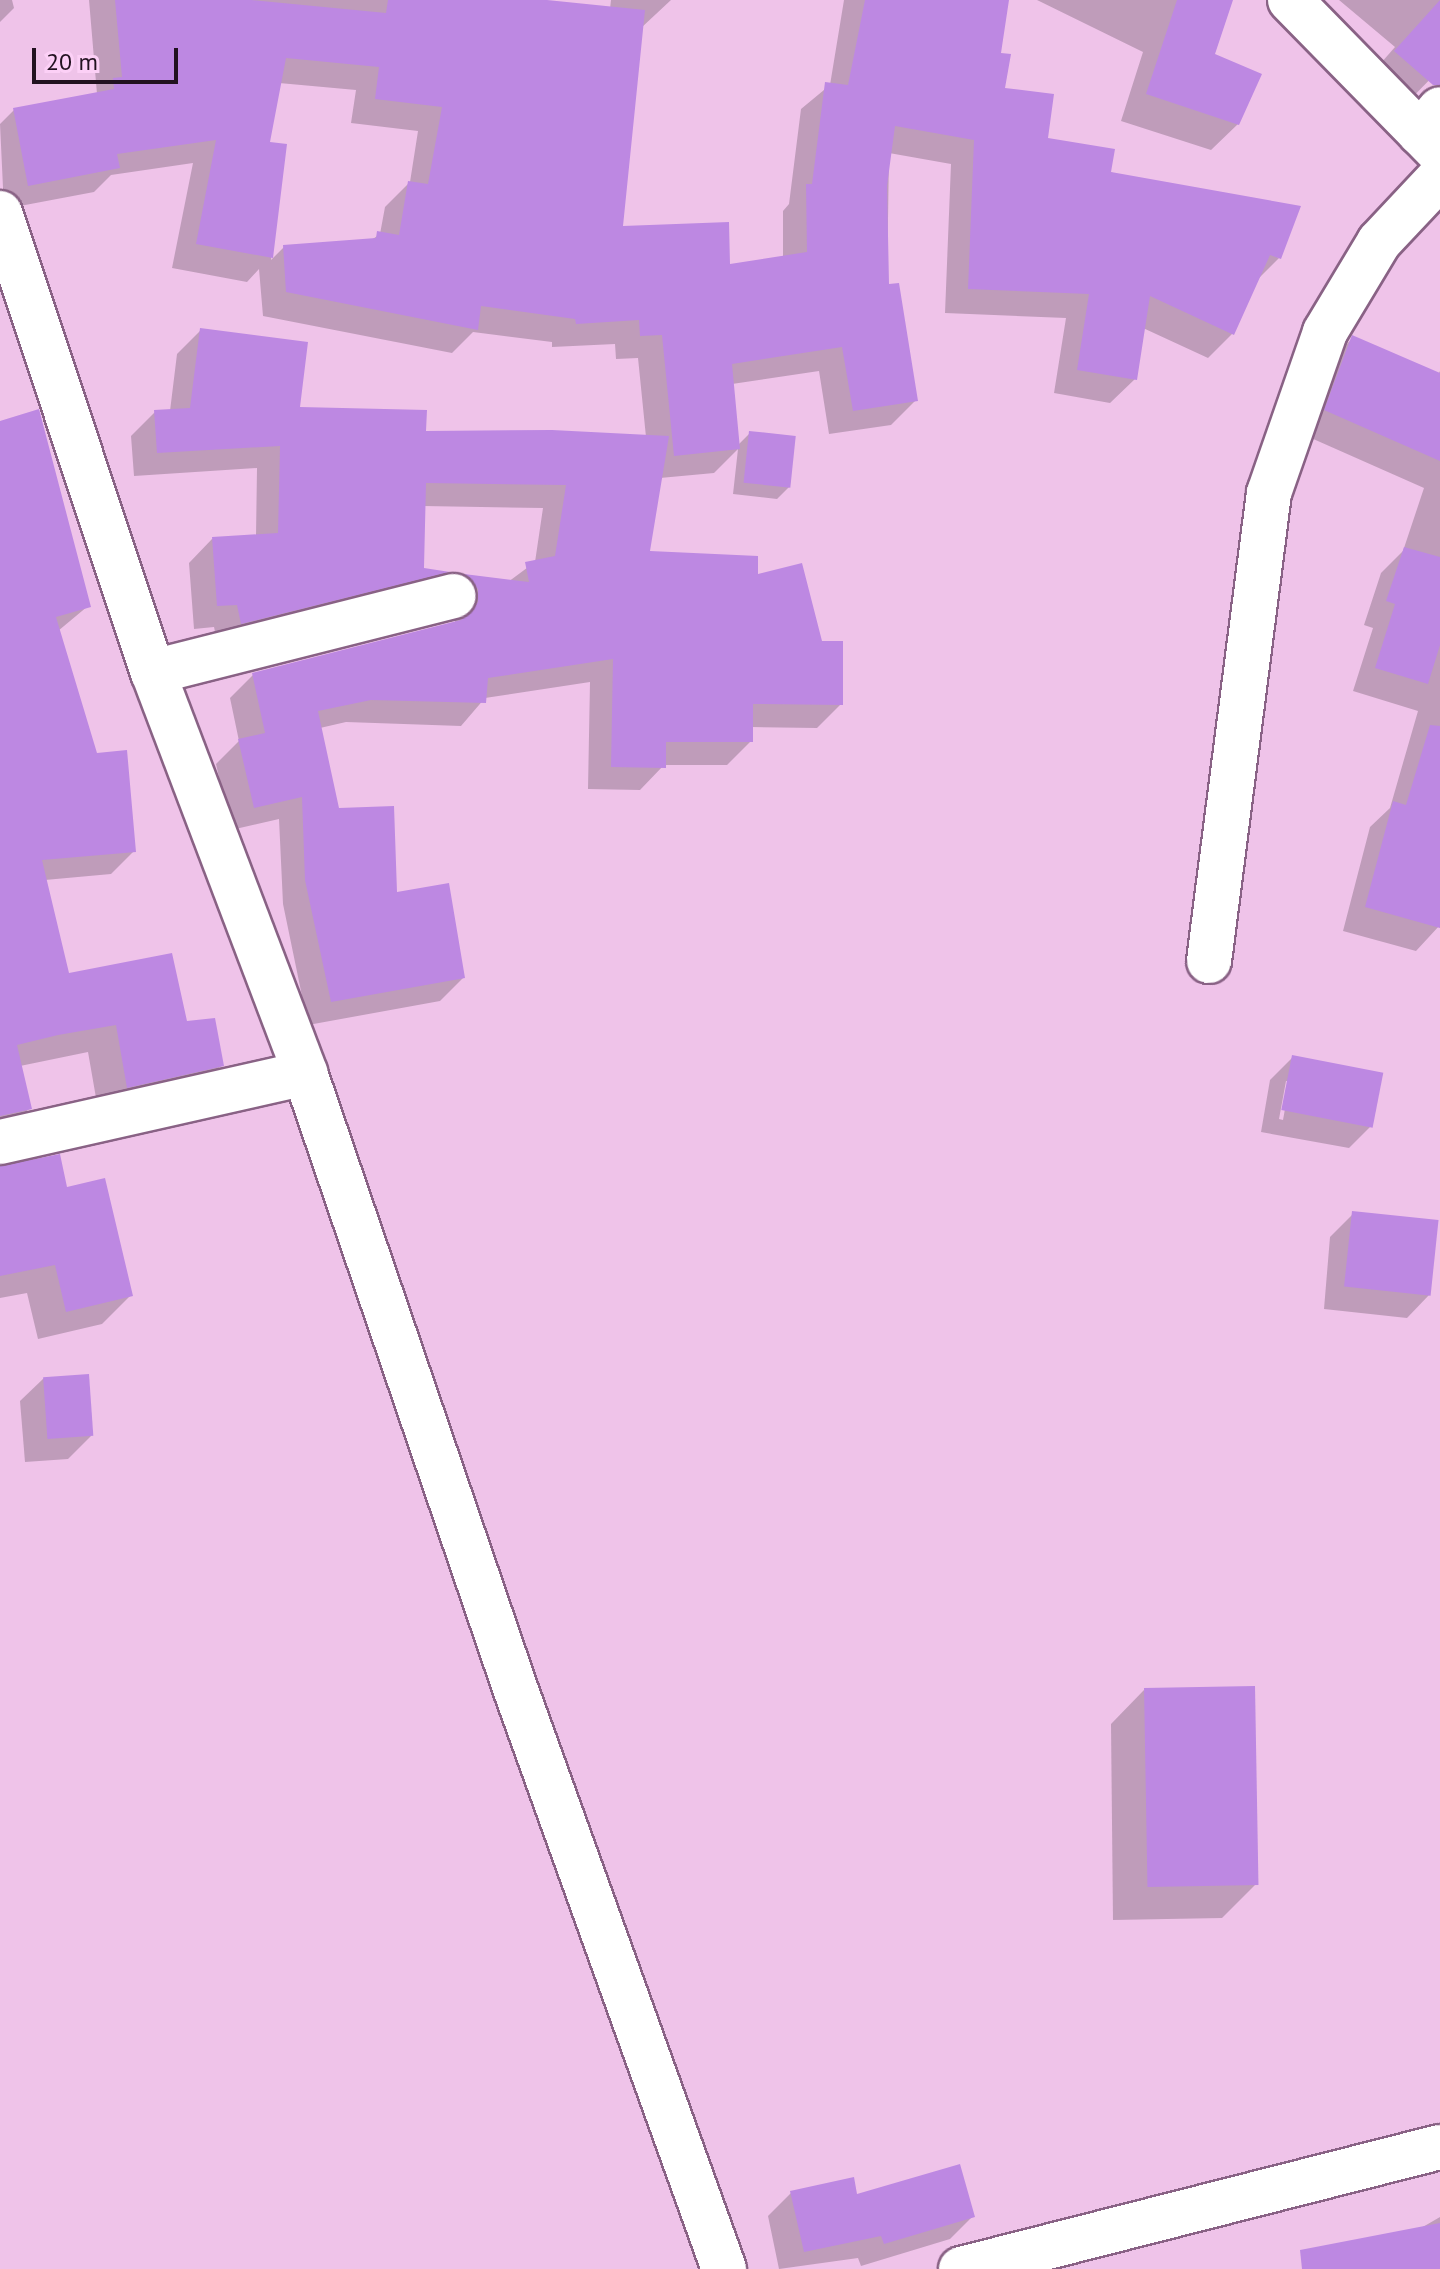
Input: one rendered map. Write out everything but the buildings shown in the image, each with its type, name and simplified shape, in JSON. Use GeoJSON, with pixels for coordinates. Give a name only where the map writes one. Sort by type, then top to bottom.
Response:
{"type":"FeatureCollection","features":[{"type":"Feature","properties":{"kind":"street"},"geometry":{"type":"LineString","coordinates":[[1290,0],[1433,132]]}},
{"type":"Feature","properties":{"kind":"street"},"geometry":{"type":"LineString","coordinates":[[1209,961],[1269,493],[1325,332],[1379,242],[1440,177]]}},
{"type":"Feature","properties":{"kind":"street"},"geometry":{"type":"LineString","coordinates":[[0,213],[153,672],[305,1073],[509,1671],[724,2269]]}},
{"type":"Feature","properties":{"kind":"street"},"geometry":{"type":"LineString","coordinates":[[153,672],[454,596]]}},
{"type":"Feature","properties":{"kind":"street"},"geometry":{"type":"LineString","coordinates":[[0,1142],[305,1073]]}},
{"type":"Feature","properties":{"kind":"street"},"geometry":{"type":"LineString","coordinates":[[961,2269],[1440,2147]]}}]}
